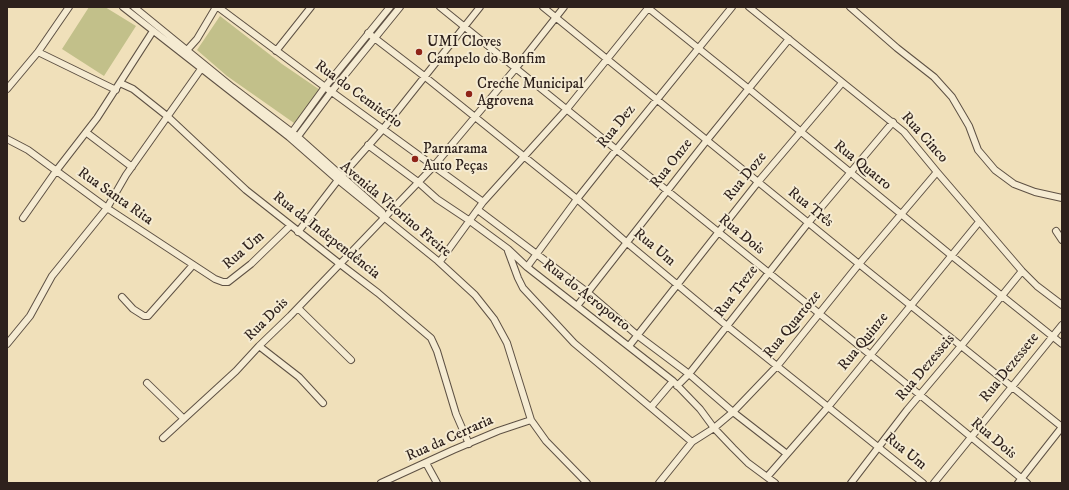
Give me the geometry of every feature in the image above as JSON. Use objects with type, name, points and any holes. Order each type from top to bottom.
[{"type":"street","points":[[7,89],[38,52],[69,7]]},
{"type":"street","name":"Avenida Vitorino Freire","points":[[123,7],[153,32],[291,135]]},
{"type":"street","name":"Avenida Vitorino Freire","points":[[134,7],[188,49],[296,139],[475,295],[494,319],[507,343],[531,420],[546,441],[587,483]]},
{"type":"street","points":[[188,49],[197,39],[217,7]]},
{"type":"street","name":"Rua do Cemitério","points":[[217,7],[433,167],[483,202]]},
{"type":"street","points":[[276,51],[311,7]]},
{"type":"street","points":[[291,135],[325,87],[390,7]]},
{"type":"street","points":[[296,139],[331,92],[400,7]]},
{"type":"street","name":"Rua Dois","points":[[440,7],[920,395],[1022,482]]},
{"type":"street","points":[[298,232],[368,145],[383,129],[480,7]]},
{"type":"street","name":"Rua Três","points":[[544,7],[808,223],[1062,427]]},
{"type":"street","name":"Rua Dois","points":[[163,438],[236,372],[258,346],[298,308],[433,167],[516,68],[564,7]]},
{"type":"street","points":[[441,260],[483,202],[566,110],[648,7]]},
{"type":"street","name":"Rua Quatro","points":[[648,7],[850,173],[1062,344]]},
{"type":"street","name":"Rua Dez","points":[[527,267],[577,199],[732,7]]},
{"type":"street","name":"Rua Cinco","points":[[749,7],[842,83],[893,122],[909,138],[1022,271],[1062,305]]},
{"type":"street","points":[[850,7],[897,48],[934,76],[952,97],[969,126],[978,150],[995,170],[1014,184],[1035,192],[1062,198]]},
{"type":"street","points":[[23,218],[56,171],[87,133],[153,32]]},
{"type":"street","name":"Rua Um","points":[[368,33],[577,199],[677,285],[923,483]]},
{"type":"street","name":"Rua Onze","points":[[577,306],[626,242],[789,39]]},
{"type":"street","points":[[38,52],[116,90]]},
{"type":"street","points":[[7,344],[30,316],[52,276],[107,208],[132,167],[202,69]]},
{"type":"street","name":"Rua da Independência","points":[[120,82],[133,89],[167,116],[246,190],[290,226],[378,293],[431,338],[435,346],[456,414],[469,444]]},
{"type":"street","name":"Rua Doze","points":[[629,346],[758,182],[842,83]]},
{"type":"street","name":"Rua Treze","points":[[651,408],[675,384],[689,374],[808,223],[893,122]]},
{"type":"street","points":[[87,133],[132,167]]},
{"type":"street","name":"Rua Santa Rita","points":[[7,139],[28,150],[107,208],[210,275]]},
{"type":"street","name":"Rua do Aeroporto","points":[[368,145],[418,182],[436,199],[470,221],[508,250],[527,267],[629,346],[675,384],[700,409],[714,428],[748,463],[775,483]]},
{"type":"street","name":"Rua Quartoze","points":[[659,483],[692,442],[714,428],[733,412],[778,365],[859,264],[937,172]]},
{"type":"street","points":[[478,210],[587,292],[637,335],[689,374],[733,412],[787,454]]},
{"type":"street","name":"Avenida Vitorino Freire","points":[[386,217],[463,278],[480,295],[498,320],[506,335],[529,405],[539,427],[556,448],[592,483]]},
{"type":"street","name":"Rua Quinze","points":[[767,477],[828,407],[979,222]]},
{"type":"street","name":"Rua Um","points":[[210,275],[219,281],[226,283],[228,282],[251,264],[290,226]]},
{"type":"street","points":[[1056,231],[1062,240]]},
{"type":"street","points":[[508,250],[523,288],[574,343],[692,442]]},
{"type":"street","points":[[122,297],[133,309],[144,316],[148,316],[193,265]]},
{"type":"street","name":"Rua Dezesseis","points":[[851,483],[907,410],[1022,271]]},
{"type":"street","points":[[298,308],[350,360]]},
{"type":"street","name":"Rua Dezessete","points":[[934,483],[1062,325]]},
{"type":"street","points":[[258,346],[299,377],[323,404]]},
{"type":"street","points":[[147,383],[184,419]]},
{"type":"street","name":"Rua da Cerraria","points":[[381,483],[498,431],[531,420]]},
{"type":"street","points":[[1022,482],[1062,427]]},
{"type":"street","points":[[426,463],[437,483]]},
{"type":"shaded area","points":[[89,7],[105,7],[136,26],[104,76],[62,49]]},
{"type":"shaded area","points":[[220,16],[282,64],[320,90],[294,123],[227,76],[197,50]]},
{"type":"place","name":"UMI Cloves Campelo do Bonfim","points":[[419,52]]},
{"type":"place","name":"Creche Municipal Agrovena","points":[[469,94]]},
{"type":"place","name":"Parnarama Auto Peças","points":[[415,159]]}]
